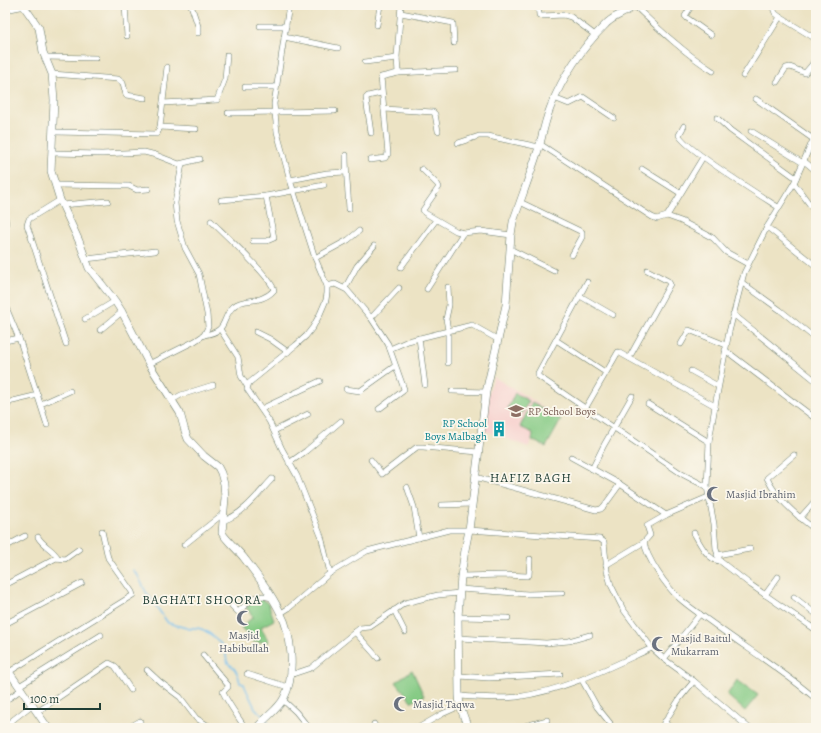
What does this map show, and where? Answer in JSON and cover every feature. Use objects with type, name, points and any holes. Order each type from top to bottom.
[{"type":"street","points":[[5,10],[23,5],[39,28],[45,57],[52,74],[54,132],[51,171],[61,202],[80,241],[89,268],[115,300],[122,312],[150,364],[180,413],[188,439],[204,456],[218,467],[224,484],[224,517],[222,529],[224,536],[243,557],[281,613],[290,644],[290,675],[288,686],[283,700],[257,728]]},
{"type":"street","points":[[125,5],[127,36]]},
{"type":"street","points":[[191,5],[198,26],[198,33]]},
{"type":"street","points":[[247,386],[306,336],[313,326],[326,300],[327,286],[315,258],[290,180],[277,132],[274,112],[276,87],[289,5]]},
{"type":"street","points":[[377,25],[380,5]]},
{"type":"street","points":[[398,73],[397,58],[401,5]]},
{"type":"street","points":[[538,5],[539,14],[541,16],[564,15],[571,17],[595,35]]},
{"type":"street","points":[[468,728],[460,706],[459,696],[458,617],[464,550],[469,530],[486,392],[506,305],[510,235],[554,98],[573,64],[595,35],[615,16],[629,10],[635,5],[682,50],[696,61],[713,71]]},
{"type":"street","points":[[692,5],[686,14],[686,18],[711,35]]},
{"type":"street","points":[[772,5],[775,13],[780,17],[816,39]]},
{"type":"street","points":[[401,13],[453,22],[454,43]]},
{"type":"street","points":[[744,76],[780,17]]},
{"type":"street","points":[[260,26],[286,26]]},
{"type":"street","points":[[284,37],[338,48]]},
{"type":"street","points":[[162,103],[217,100],[225,79],[227,55]]},
{"type":"street","points":[[45,57],[96,58]]},
{"type":"street","points":[[365,62],[397,58]]},
{"type":"street","points":[[777,82],[786,68],[788,67],[805,73],[816,58]]},
{"type":"street","points":[[54,132],[155,134],[158,132],[160,127],[167,67]]},
{"type":"street","points":[[370,160],[385,158],[388,154],[381,77],[398,73],[456,70]]},
{"type":"street","points":[[52,74],[118,79],[123,83],[126,95],[145,98]]},
{"type":"street","points":[[245,87],[276,87]]},
{"type":"street","points":[[371,133],[366,98],[368,96],[382,93]]},
{"type":"street","points":[[554,98],[569,104],[583,97],[614,118]]},
{"type":"street","points":[[756,100],[814,139]]},
{"type":"street","points":[[384,109],[433,112],[435,114],[438,131]]},
{"type":"street","points":[[228,114],[335,111]]},
{"type":"street","points":[[717,118],[795,181],[816,213]]},
{"type":"street","points":[[684,126],[679,135],[680,138],[703,157],[778,207]]},
{"type":"street","points":[[160,127],[196,129]]},
{"type":"street","points":[[751,131],[804,162],[816,171]]},
{"type":"street","points":[[816,133],[795,181],[767,227],[748,264],[741,282],[725,347],[718,386],[709,442],[707,487],[714,524],[717,555],[720,561],[725,567],[816,630]]},
{"type":"street","points":[[458,143],[479,136],[488,136],[539,145],[652,217],[657,219],[667,216],[681,221],[713,238],[726,252],[748,264]]},
{"type":"street","points":[[52,153],[102,154],[144,152],[182,164],[200,159]]},
{"type":"street","points":[[346,155],[349,209]]},
{"type":"street","points":[[667,216],[703,157]]},
{"type":"street","points":[[182,164],[175,203],[177,221],[185,248],[199,274],[207,314],[208,327],[204,335]]},
{"type":"street","points":[[422,169],[439,186],[423,210],[425,213],[463,233],[481,231],[510,235]]},
{"type":"street","points":[[642,169],[680,193]]},
{"type":"street","points":[[290,180],[327,173],[346,172]]},
{"type":"street","points":[[55,185],[129,186],[137,190],[148,189]]},
{"type":"street","points":[[221,200],[294,192],[324,185]]},
{"type":"street","points":[[253,241],[267,241],[274,238],[266,196]]},
{"type":"street","points":[[66,344],[27,225],[29,219],[61,202],[108,201]]},
{"type":"street","points":[[520,202],[582,232],[582,236],[572,254]]},
{"type":"street","points":[[5,217],[5,227]]},
{"type":"street","points":[[816,217],[816,223]]},
{"type":"street","points":[[401,267],[436,220]]},
{"type":"street","points":[[150,364],[204,335],[216,332],[220,329],[234,306],[239,303],[258,300],[271,294],[274,290],[272,284],[253,263],[211,221]]},
{"type":"street","points":[[767,227],[816,266]]},
{"type":"street","points":[[315,258],[348,240],[359,231]]},
{"type":"street","points":[[427,289],[463,233]]},
{"type":"street","points":[[345,288],[357,266],[374,246]]},
{"type":"street","points":[[510,248],[554,271]]},
{"type":"street","points":[[86,259],[155,251]]},
{"type":"street","points":[[629,358],[670,284],[668,281],[647,270]]},
{"type":"street","points":[[587,282],[538,373],[538,376],[584,409],[682,474],[707,487]]},
{"type":"street","points":[[741,282],[780,310],[816,339]]},
{"type":"street","points":[[327,286],[336,284],[345,288],[371,318],[390,350],[404,389],[379,409]]},
{"type":"street","points":[[448,287],[449,305],[446,319],[448,330],[448,363]]},
{"type":"street","points":[[371,318],[399,288]]},
{"type":"street","points":[[580,296],[613,315]]},
{"type":"street","points":[[85,319],[115,300]]},
{"type":"street","points":[[5,305],[19,338],[47,425]]},
{"type":"street","points":[[100,330],[122,312]]},
{"type":"street","points":[[733,314],[816,380]]},
{"type":"street","points":[[390,350],[408,341],[472,325],[497,339]]},
{"type":"street","points":[[220,329],[238,357],[241,376],[274,431],[289,463],[297,476],[318,530],[330,574]]},
{"type":"street","points":[[681,344],[689,330],[725,347],[816,419]]},
{"type":"street","points":[[256,332],[288,352]]},
{"type":"street","points":[[5,341],[19,338]]},
{"type":"street","points":[[419,338],[425,385]]},
{"type":"street","points":[[556,340],[605,372]]},
{"type":"street","points":[[584,409],[616,354],[620,353],[715,406]]},
{"type":"street","points":[[346,390],[360,391],[395,366]]},
{"type":"street","points":[[691,371],[718,386]]},
{"type":"street","points":[[261,409],[320,380]]},
{"type":"street","points":[[172,400],[181,395],[213,385]]},
{"type":"street","points":[[41,404],[70,391]]},
{"type":"street","points":[[452,391],[486,392]]},
{"type":"street","points":[[5,409],[10,402],[38,395]]},
{"type":"street","points":[[592,469],[632,396]]},
{"type":"street","points":[[648,404],[709,442]]},
{"type":"street","points":[[274,431],[308,414]]},
{"type":"street","points":[[289,463],[341,421]]},
{"type":"street","points":[[371,460],[382,474],[418,448],[423,447],[478,452]]},
{"type":"street","points":[[794,455],[767,478],[775,491],[800,518],[816,530]]},
{"type":"street","points":[[571,457],[620,484],[666,515]]},
{"type":"street","points":[[475,477],[596,510],[601,509],[604,506],[620,484]]},
{"type":"street","points":[[184,545],[224,517],[235,516],[248,505],[272,479]]},
{"type":"street","points":[[407,487],[414,507],[420,538]]},
{"type":"street","points":[[606,565],[644,542],[650,535],[647,526],[666,515],[708,497]]},
{"type":"street","points":[[800,518],[816,500]]},
{"type":"street","points":[[441,505],[472,504]]},
{"type":"street","points":[[281,613],[330,574],[367,552],[449,530],[600,539],[604,542],[606,565],[611,585],[618,600],[652,648],[664,659],[694,681],[749,728]]},
{"type":"street","points":[[48,728],[7,669],[133,595],[108,558],[102,531]]},
{"type":"street","points":[[694,533],[707,553],[714,560],[720,561]]},
{"type":"street","points":[[5,547],[25,536]]},
{"type":"street","points":[[38,537],[41,542],[54,552],[58,558]]},
{"type":"street","points":[[644,542],[648,554],[664,581],[679,598],[786,674],[816,699]]},
{"type":"street","points":[[5,586],[58,558],[66,559],[79,549]]},
{"type":"street","points":[[717,555],[750,549]]},
{"type":"street","points":[[461,576],[527,576],[529,575],[530,559]]},
{"type":"street","points":[[765,595],[778,577]]},
{"type":"street","points":[[5,624],[82,583]]},
{"type":"street","points":[[290,675],[311,668],[362,627],[370,627],[405,603],[460,591],[528,594],[562,593]]},
{"type":"street","points":[[232,606],[238,612],[253,598],[263,596],[272,598]]},
{"type":"street","points":[[794,597],[816,614]]},
{"type":"street","points":[[394,610],[405,632]]},
{"type":"street","points":[[664,659],[700,614]]},
{"type":"street","points":[[458,617],[508,618]]},
{"type":"street","points":[[355,632],[378,658]]},
{"type":"street","points":[[5,701],[20,688],[101,635]]},
{"type":"street","points":[[459,638],[551,642],[569,641],[590,635]]},
{"type":"street","points":[[459,696],[516,697],[549,690],[582,680],[652,648]]},
{"type":"street","points":[[203,655],[228,685],[223,692],[224,695],[245,728]]},
{"type":"street","points":[[5,726],[109,663],[115,666],[131,690]]},
{"type":"street","points":[[147,670],[180,697],[196,718],[212,728]]},
{"type":"street","points":[[247,674],[288,686]]},
{"type":"street","points":[[459,676],[489,678],[560,674]]},
{"type":"street","points":[[582,680],[597,707],[610,723]]},
{"type":"street","points":[[661,728],[680,698],[694,681]]},
{"type":"street","points":[[283,700],[296,712],[309,728]]},
{"type":"street","points":[[418,728],[442,714],[460,706]]},
{"type":"street","points":[[518,728],[547,720]]},
{"type":"street","points":[[128,728],[140,721]]},
{"type":"street","points":[[664,722],[671,728]]},
{"type":"shaded area","name":"RP School Boys","points":[[494,377],[534,401],[561,420],[546,447],[532,440],[528,447],[483,430],[486,400]]},
{"type":"green space","points":[[515,393],[529,401],[521,414],[508,408]]},
{"type":"green space","points":[[532,402],[561,420],[546,447],[532,440],[533,433],[520,427]]},
{"type":"green space","points":[[263,599],[269,605],[274,620],[261,627],[269,642],[253,642],[241,627],[253,617],[246,607],[255,601]]},
{"type":"green space","points":[[412,670],[424,696],[412,702],[396,682]]},
{"type":"green space","points":[[737,680],[758,695],[745,711],[727,695]]},
{"type":"waterway","points":[[133,570],[138,576],[146,592],[168,623],[190,629],[200,628],[219,642],[225,651],[227,662],[234,668],[240,683],[244,684],[255,708],[264,717]]},
{"type":"waterway","points":[[266,720],[273,728]]},
{"type":"place","name":"RP School Boys","points":[[516,411]]},
{"type":"place","name":"RP School Boys Malbagh","points":[[499,429]]},
{"type":"place","name":"Masjid Ibrahim","points":[[714,494]]},
{"type":"place","name":"Masjid Habibullah","points":[[244,618]]},
{"type":"place","name":"Masjid Baitul Mukarram","points":[[659,644]]},
{"type":"place","name":"Masjid Taqwa","points":[[401,704]]},
{"type":"district","name":"HAFIZ BAGH","points":[[531,477]]},
{"type":"district","name":"BAGHATI SHOORA","points":[[202,599]]}]
